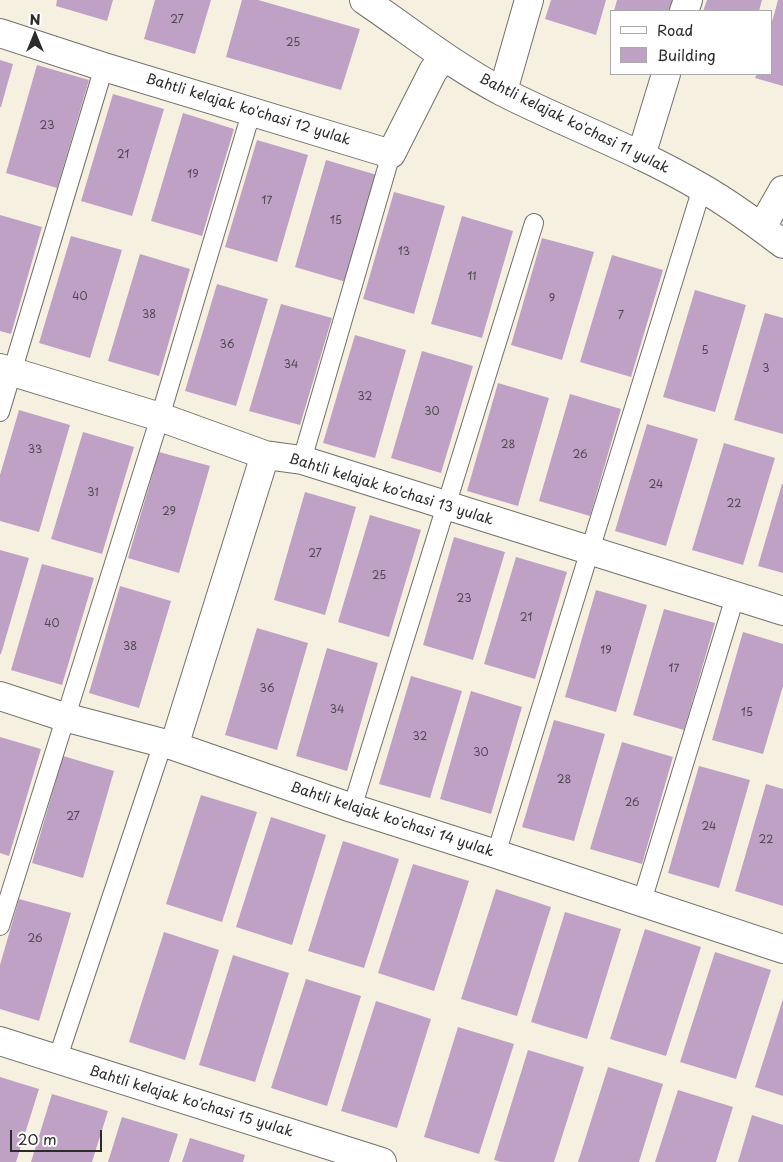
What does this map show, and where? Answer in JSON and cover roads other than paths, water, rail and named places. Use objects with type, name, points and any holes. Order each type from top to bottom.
[{"type":"street","points":[[503,91],[529,0]]},
{"type":"street","name":"Bahtli kelajak ko'chasi 11 yulak","points":[[367,1],[444,57],[503,91],[641,156],[702,188],[762,227],[783,244]]},
{"type":"street","name":"Bahtli kelajak ko'chasi 12 yulak","points":[[0,33],[104,67],[252,110],[391,154]]},
{"type":"street","points":[[391,154],[433,71],[444,57]]},
{"type":"street","points":[[641,156],[666,75]]},
{"type":"street","points":[[762,227],[783,190]]},
{"type":"street","name":"Bahtli kelajak ko'chasi 13 yulak","points":[[6,370],[160,417],[265,455],[302,460],[783,611]]},
{"type":"street","points":[[168,744],[265,455]]},
{"type":"street","name":"Bahtli kelajak ko'chasi 14 yulak","points":[[0,696],[64,716],[168,744],[352,808],[642,901],[783,949]]},
{"type":"street","name":"Bahtli kelajak ko'chasi 15 yulak","points":[[0,1041],[382,1162]]},
{"type":"lane","points":[[0,412],[6,370],[104,67]]},
{"type":"lane","points":[[0,926],[64,716],[160,417],[252,110]]},
{"type":"lane","points":[[302,460],[391,154]]},
{"type":"lane","points":[[496,854],[702,188]]},
{"type":"lane","points":[[352,808],[534,223]]},
{"type":"lane","points":[[642,901],[735,597]]},
{"type":"lane","points":[[57,1060],[168,744]]}]
